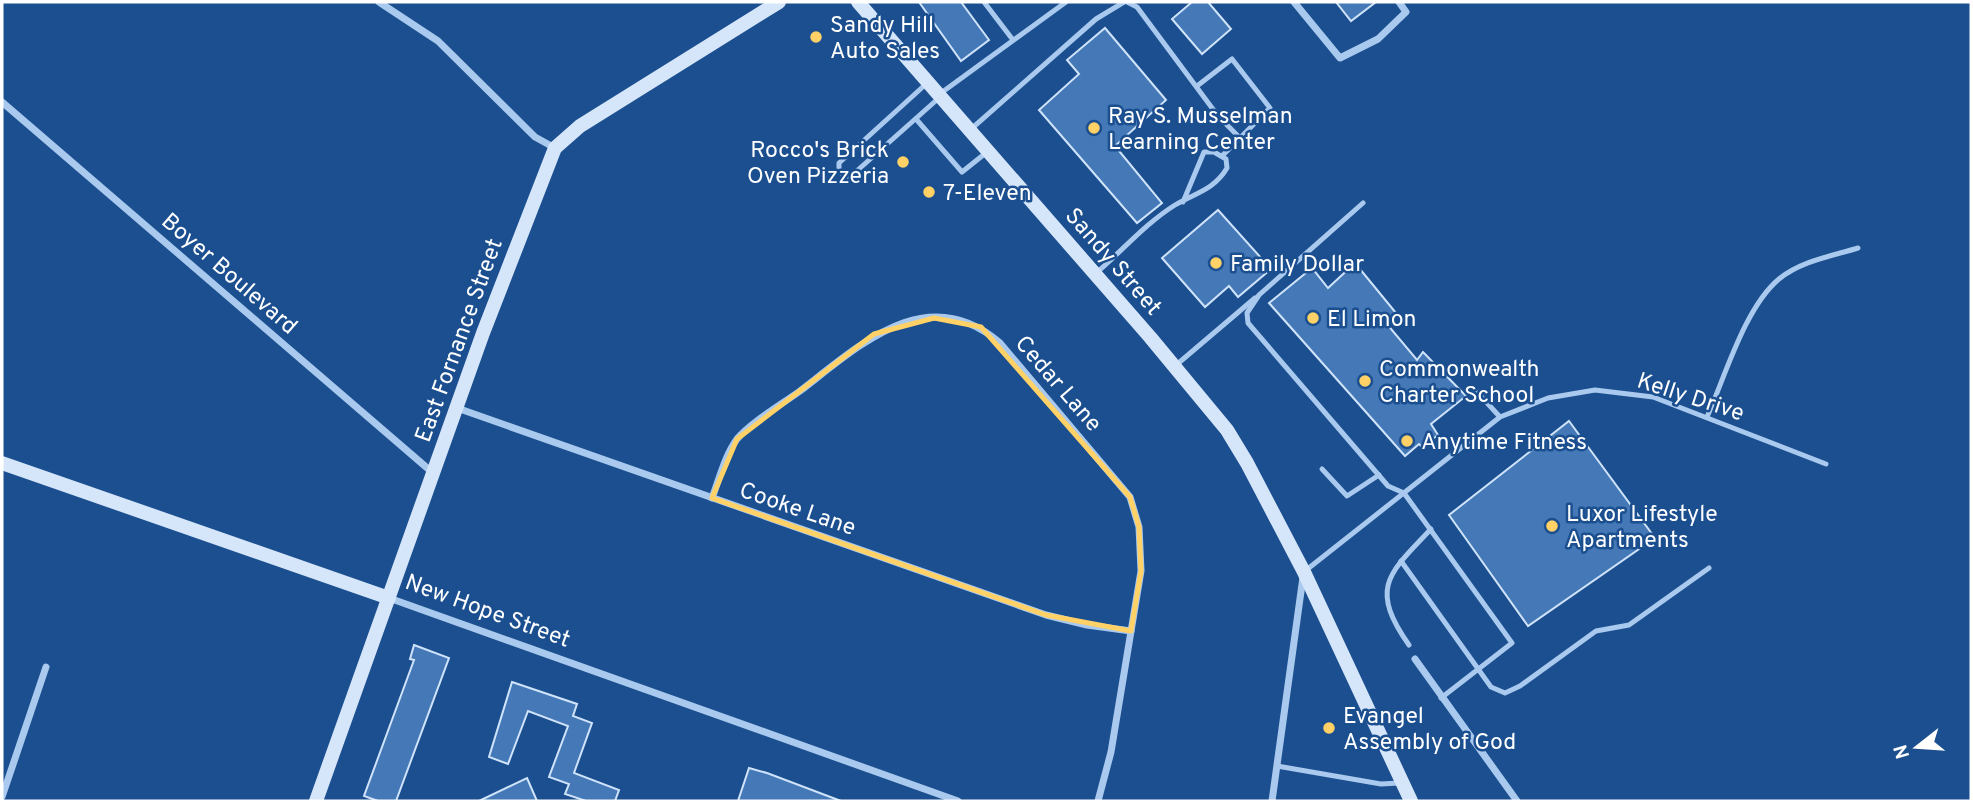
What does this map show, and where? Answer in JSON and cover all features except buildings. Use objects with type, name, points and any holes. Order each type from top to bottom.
[{"type":"street","points":[[379,2],[438,41],[536,137],[555,148]]},
{"type":"street","name":"East Fornance Street","points":[[316,801],[457,408],[555,148],[580,126],[779,2]]},
{"type":"street","name":"Sandy Street","points":[[858,2],[1175,366],[1227,430],[1304,572],[1411,801]]},
{"type":"street","points":[[1294,2],[1340,58],[1378,38],[1406,12],[1399,2]]},
{"type":"street","name":"Boyer Boulevard","points":[[2,102],[433,474]]},
{"type":"street","name":"Cedar Lane","points":[[712,498],[737,439],[874,334],[905,322],[934,318],[961,319],[981,327],[1000,343],[1130,497],[1139,527],[1141,570],[1111,752],[1098,801]]},
{"type":"street","name":"Cooke Lane","points":[[457,408],[1046,615],[1087,625],[1131,631]]},
{"type":"street","name":"New Hope Street","points":[[2,463],[958,801]]},
{"type":"street","points":[[1272,801],[1304,572]]},
{"type":"street","points":[[1415,659],[1517,801]]},
{"type":"street","points":[[2,797],[46,667]]},
{"type":"lane","points":[[984,2],[1013,40]]},
{"type":"lane","points":[[928,81],[839,163],[839,170],[845,177],[850,177],[940,95],[1066,2]]},
{"type":"lane","points":[[970,130],[1096,19],[1125,2],[1137,7],[1218,116],[1240,138]]},
{"type":"lane","points":[[1198,86],[1232,59],[1269,108],[1222,156]]},
{"type":"lane","points":[[916,119],[962,172],[988,150]]},
{"type":"lane","points":[[1095,274],[1175,205],[1183,202],[1209,189],[1227,168],[1222,156],[1209,150],[1204,152],[1183,202]]},
{"type":"lane","points":[[1175,366],[1363,203]]},
{"type":"lane","points":[[1707,417],[1748,324],[1768,290],[1779,279],[1805,264],[1858,248]]},
{"type":"lane","points":[[1259,295],[1247,313],[1248,323],[1388,486],[1404,493],[1512,643],[1441,698]]},
{"type":"lane","name":"Kelly Drive","points":[[1304,572],[1500,417],[1548,398],[1595,390],[1653,397],[1826,464]]},
{"type":"lane","points":[[1477,392],[1500,417]]},
{"type":"lane","points":[[1322,469],[1347,496],[1379,475]]},
{"type":"lane","points":[[1409,645],[1392,620],[1385,601],[1392,572],[1432,529]]},
{"type":"lane","points":[[1401,561],[1478,669],[1497,690],[1505,693],[1514,690],[1586,637],[1604,628],[1617,629],[1629,625],[1709,568]]},
{"type":"lane","points":[[1277,766],[1381,784],[1403,783]]},
{"type":"highlighted area","points":[[934,318],[981,327],[1130,497],[1139,527],[1141,571],[1131,631],[1046,615],[712,498],[737,439],[874,334]]},
{"type":"place","name":"Sandy Hill Auto Sales","points":[[816,37]]},
{"type":"place","name":"Ray S. Musselman Learning Center","points":[[1094,128]]},
{"type":"place","name":"Rocco's Brick Oven Pizzeria","points":[[903,162]]},
{"type":"place","name":"7-Eleven","points":[[929,192]]},
{"type":"place","name":"Family Dollar","points":[[1216,263]]},
{"type":"place","name":"El Limon","points":[[1313,318]]},
{"type":"place","name":"Commonwealth Charter School","points":[[1365,381]]},
{"type":"place","name":"Anytime Fitness","points":[[1407,441]]},
{"type":"place","name":"Luxor Lifestyle Apartments","points":[[1552,526]]},
{"type":"place","name":"Evangel Assembly of God","points":[[1329,728]]}]
